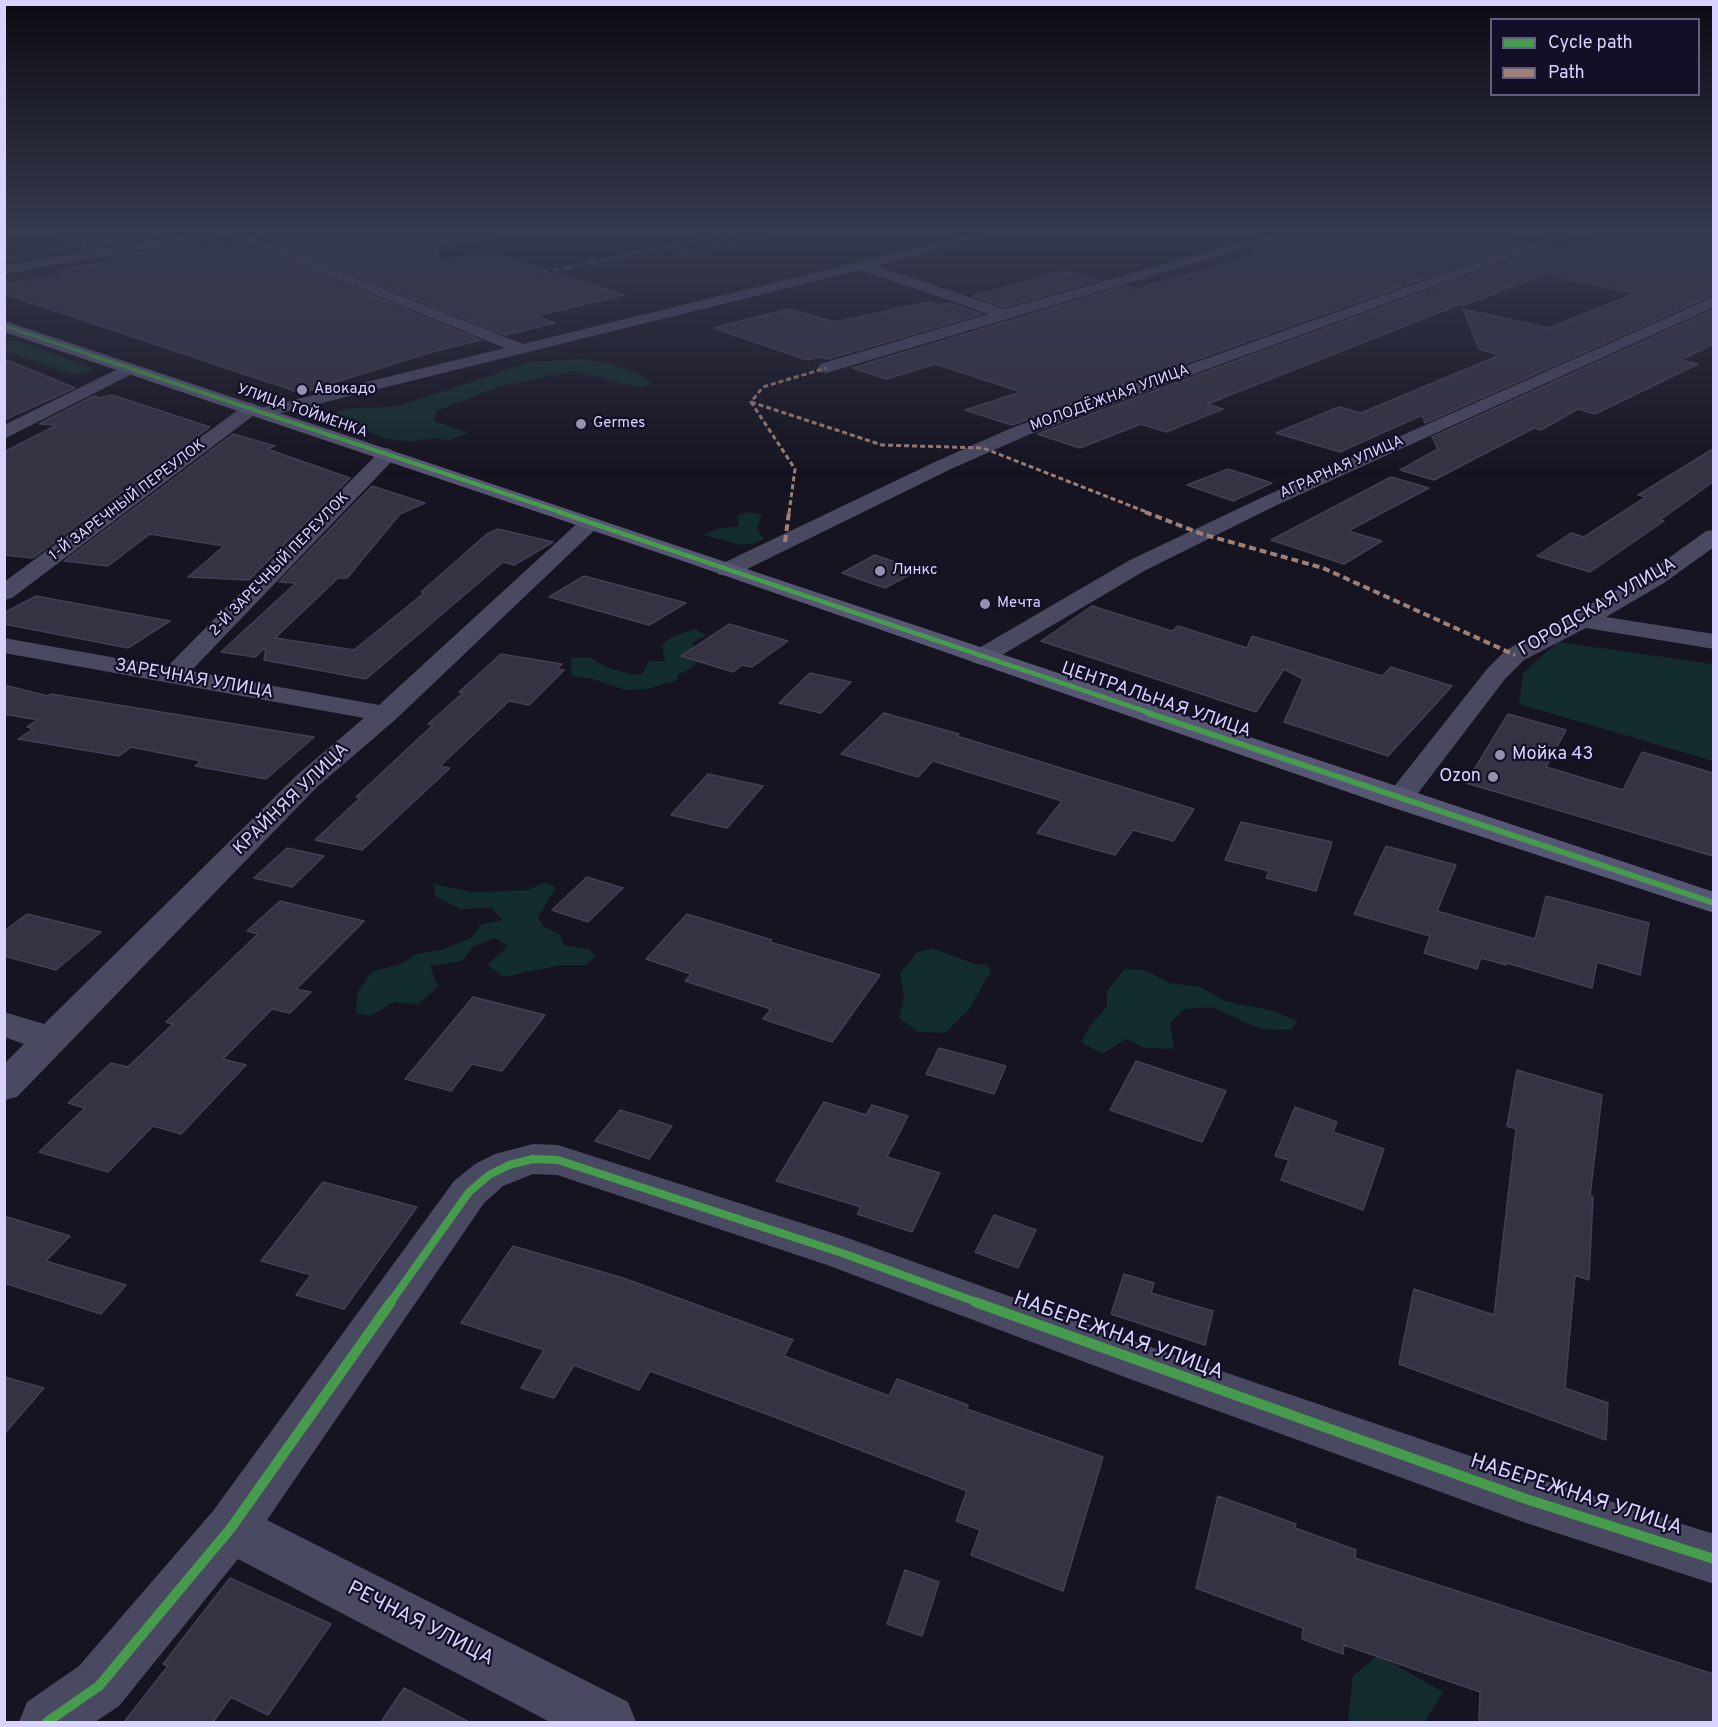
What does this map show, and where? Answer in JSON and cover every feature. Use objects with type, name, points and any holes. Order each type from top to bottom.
[{"type":"street","points":[[433,314],[522,349]]},
{"type":"street","points":[[259,410],[667,314]]},
{"type":"street","points":[[826,368],[1005,314]]},
{"type":"street","name":"МОЛОДЁЖНАЯ УЛИЦА","points":[[727,570],[944,465],[1021,431],[1348,314]]},
{"type":"street","name":"АГРАРНАЯ УЛИЦА","points":[[981,657],[1138,565],[1231,520],[1685,314]]},
{"type":"street","name":"УЛИЦА ТОЙМЕНКА","points":[[4,326],[259,410],[590,524]]},
{"type":"street","points":[[4,433],[130,368]]},
{"type":"street","name":"1-Й ЗАРЕЧНЫЙ ПЕРЕУЛОК","points":[[4,593],[259,410]]},
{"type":"street","name":"2-Й ЗАРЕЧНЫЙ ПЕРЕУЛОК","points":[[172,676],[387,454]]},
{"type":"street","name":"ЦЕНТРАЛЬНАЯ УЛИЦА","points":[[590,524],[1399,799],[1713,903]]},
{"type":"street","name":"КРАЙНЯЯ УЛИЦА","points":[[4,1087],[307,781],[385,714],[590,524]]},
{"type":"street","name":"ГОРОДСКАЯ УЛИЦА","points":[[1399,799],[1496,674],[1515,655],[1583,620],[1656,578],[1713,536]]},
{"type":"street","points":[[1583,620],[1713,642]]},
{"type":"street","name":"ЗАРЕЧНАЯ УЛИЦА","points":[[4,645],[385,714]]},
{"type":"street","points":[[4,1024],[52,1040]]},
{"type":"street","name":"НАБЕРЕЖНАЯ УЛИЦА","points":[[46,1722],[99,1686],[231,1528],[469,1192],[489,1175],[509,1165],[533,1159],[570,1163],[842,1253],[1157,1369],[1526,1499],[1713,1559]]},
{"type":"street","name":"РЕЧНАЯ УЛИЦА","points":[[231,1528],[608,1722]]},
{"type":"green space","points":[[17,340],[94,369],[84,374],[71,374],[5,351],[5,341]]},
{"type":"green space","points":[[583,359],[607,363],[639,374],[652,383],[640,388],[573,371],[498,387],[436,411],[434,421],[468,433],[450,440],[433,438],[411,442],[384,438],[338,420],[332,414],[345,409],[398,406],[531,362]]},
{"type":"green space","points":[[750,512],[762,515],[757,529],[764,539],[756,543],[741,545],[703,535],[717,529],[739,526],[737,515]]},
{"type":"green space","points":[[695,629],[706,635],[693,642],[693,651],[700,659],[693,667],[677,675],[678,680],[647,689],[625,690],[593,679],[572,676],[571,658],[589,657],[606,667],[634,675],[643,673],[649,661],[665,661],[662,645],[671,637]]},
{"type":"green space","points":[[1558,642],[1713,664],[1713,761],[1519,704],[1523,673]]},
{"type":"green space","points":[[545,882],[556,888],[538,917],[543,926],[560,935],[563,945],[589,949],[596,957],[586,965],[561,965],[503,977],[487,965],[508,946],[494,938],[473,947],[462,961],[430,966],[438,987],[418,1004],[394,1002],[370,1016],[356,1013],[357,993],[373,971],[401,964],[417,954],[441,950],[471,938],[480,925],[503,920],[491,908],[460,909],[436,897],[433,884],[472,892],[529,890]]},
{"type":"green space","points":[[932,948],[975,964],[988,965],[991,971],[969,1009],[945,1033],[918,1032],[899,1018],[904,997],[900,973],[916,953]]},
{"type":"green space","points":[[1124,969],[1145,970],[1169,983],[1200,987],[1225,1001],[1274,1011],[1297,1021],[1292,1030],[1260,1029],[1212,1007],[1185,1009],[1170,1023],[1174,1049],[1144,1048],[1127,1039],[1102,1054],[1081,1042],[1090,1026],[1107,1007],[1107,991]]},
{"type":"green space","points":[[1378,1655],[1443,1692],[1425,1722],[1348,1722],[1353,1676]]},
{"type":"building","points":[[63,314],[417,314],[481,340],[432,352],[301,393]]},
{"type":"building","points":[[451,314],[546,314],[536,316],[555,323],[505,335]]},
{"type":"building","points":[[771,314],[805,314],[834,322],[874,314],[982,314],[828,359],[820,357],[807,360],[714,328]]},
{"type":"building","points":[[1033,314],[1326,314],[1012,425],[965,410],[1021,392],[936,364],[886,379],[852,368]]},
{"type":"building","points":[[1365,314],[1437,314],[1207,404],[1223,409],[1166,432],[1141,424],[1080,448],[1037,434]]},
{"type":"building","points":[[1465,314],[1484,314],[1549,328],[1585,314],[1671,314],[1425,423],[1422,415],[1340,452],[1276,433],[1339,407],[1361,413],[1500,355],[1479,349]]},
{"type":"building","points":[[1705,314],[1713,314],[1713,344],[1681,360],[1698,364],[1595,414],[1578,409],[1541,430],[1534,428],[1434,480],[1400,470],[1438,449],[1432,437]]},
{"type":"building","points":[[4,359],[75,388],[4,420]]},
{"type":"building","points":[[112,395],[210,427],[33,558],[4,555],[4,452],[57,425],[39,424],[94,396],[100,398]]},
{"type":"building","points":[[233,434],[275,446],[267,449],[350,478],[249,580],[188,577],[224,546],[150,534],[108,566],[64,561]]},
{"type":"building","points":[[1713,449],[1713,482],[1660,520],[1664,521],[1590,572],[1537,556],[1571,533],[1584,537],[1646,497],[1638,495]]},
{"type":"building","points":[[1228,469],[1272,483],[1233,501],[1187,485]]},
{"type":"building","points":[[1391,477],[1429,488],[1348,531],[1382,541],[1344,564],[1271,540]]},
{"type":"building","points":[[372,486],[425,503],[400,514],[347,578],[338,578],[275,638],[354,650],[424,593],[421,592],[487,534],[498,529],[553,542],[514,565],[503,562],[366,679],[264,660],[266,647],[255,657],[221,652],[296,583],[279,582]]},
{"type":"building","name":"Линкс","points":[[875,555],[918,570],[885,588],[842,573]]},
{"type":"building","points":[[584,576],[686,603],[649,625],[549,597]]},
{"type":"building","points":[[36,596],[170,621],[128,648],[4,624],[4,613]]},
{"type":"building","points":[[1092,606],[1172,631],[1178,626],[1247,648],[1252,636],[1382,676],[1391,667],[1452,686],[1388,756],[1284,722],[1303,679],[1284,669],[1256,712],[1041,641]]},
{"type":"building","points":[[729,624],[788,641],[752,667],[742,665],[733,672],[681,656]]},
{"type":"building","points":[[501,654],[562,664],[557,669],[564,670],[529,705],[509,701],[440,766],[450,768],[362,850],[315,840],[360,798],[356,797],[433,725],[428,724],[463,693],[459,692]]},
{"type":"building","points":[[810,673],[851,682],[821,713],[779,703]]},
{"type":"building","points":[[4,685],[48,696],[51,694],[314,737],[266,779],[195,766],[201,761],[131,747],[119,756],[18,739],[33,729],[27,727],[38,720],[4,714]]},
{"type":"building","points":[[884,713],[959,734],[957,736],[1194,809],[1173,841],[1133,830],[1115,855],[1037,833],[1062,801],[933,761],[918,777],[841,754]]},
{"type":"building","points":[[1508,714],[1566,730],[1546,767],[1623,790],[1642,752],[1713,773],[1713,856],[1466,783]]},
{"type":"building","points":[[708,774],[763,786],[727,828],[671,815]]},
{"type":"building","points":[[1241,822],[1332,842],[1316,891],[1266,878],[1269,871],[1225,860]]},
{"type":"building","points":[[1386,846],[1456,865],[1437,911],[1535,939],[1546,896],[1649,923],[1640,975],[1597,962],[1592,988],[1507,963],[1506,965],[1481,958],[1477,969],[1424,953],[1430,936],[1354,914]]},
{"type":"building","points":[[287,848],[324,856],[292,887],[254,878]]},
{"type":"building","points":[[587,877],[623,888],[588,922],[552,910]]},
{"type":"building","points":[[280,901],[364,921],[296,989],[311,992],[290,1013],[272,1009],[223,1059],[246,1065],[181,1134],[153,1126],[108,1172],[39,1152],[85,1108],[68,1103],[111,1063],[128,1067],[173,1024],[166,1022],[258,934],[247,931]]},
{"type":"building","points":[[27,914],[101,932],[56,970],[4,956],[4,931]]},
{"type":"building","points":[[687,914],[880,975],[832,1042],[763,1019],[771,1009],[685,981],[691,974],[646,959]]},
{"type":"building","points":[[473,997],[545,1015],[502,1071],[472,1064],[451,1091],[405,1079]]},
{"type":"building","points":[[939,1048],[1006,1066],[994,1094],[926,1074]]},
{"type":"building","points":[[1136,1061],[1226,1091],[1202,1142],[1110,1110]]},
{"type":"building","points":[[1517,1070],[1602,1095],[1590,1196],[1593,1197],[1589,1280],[1575,1275],[1565,1388],[1608,1403],[1606,1440],[1399,1364],[1414,1289],[1494,1315],[1516,1129],[1507,1126]]},
{"type":"building","points":[[824,1102],[866,1115],[872,1105],[908,1116],[887,1157],[940,1173],[912,1232],[857,1214],[861,1207],[776,1181]]},
{"type":"building","points":[[1295,1107],[1337,1122],[1333,1132],[1384,1149],[1363,1210],[1281,1180],[1289,1160],[1275,1156]]},
{"type":"building","points":[[620,1110],[672,1126],[649,1159],[595,1141]]},
{"type":"building","points":[[323,1182],[417,1207],[344,1309],[296,1295],[311,1275],[261,1261]]},
{"type":"building","points":[[994,1215],[1036,1230],[1018,1268],[975,1252]]},
{"type":"building","points":[[4,1216],[70,1236],[46,1261],[126,1285],[101,1314],[4,1283]]},
{"type":"building","points":[[513,1246],[623,1278],[793,1340],[784,1356],[889,1396],[897,1379],[968,1405],[967,1409],[1103,1457],[1063,1591],[971,1555],[980,1530],[956,1521],[967,1491],[756,1410],[650,1371],[639,1390],[574,1365],[554,1398],[521,1388],[544,1350],[461,1323]]},
{"type":"building","points":[[1124,1274],[1154,1283],[1151,1293],[1213,1311],[1205,1345],[1111,1314]]},
{"type":"building","points":[[4,1377],[44,1388],[4,1434]]},
{"type":"building","points":[[1218,1496],[1296,1524],[1295,1528],[1356,1550],[1355,1558],[1713,1674],[1713,1722],[1479,1722],[1480,1692],[1344,1645],[1343,1654],[1302,1639],[1303,1628],[1196,1588]]},
{"type":"building","points":[[905,1570],[939,1582],[922,1636],[887,1624]]},
{"type":"building","points":[[230,1578],[331,1624],[268,1715],[231,1697],[213,1722],[124,1722],[168,1666],[163,1664]]},
{"type":"building","points":[[404,1688],[469,1722],[381,1722]]},
{"type":"marked path","points":[[785,542],[795,469],[751,402],[763,387],[826,368]]},
{"type":"marked path","points":[[751,402],[882,445],[983,448],[1202,534],[1323,568],[1515,655]]},
{"type":"cycle path","points":[[4,326],[682,553],[1399,799],[1714,903]]},
{"type":"cycle path","points":[[47,1722],[99,1686],[231,1528],[469,1192],[489,1175],[509,1165],[533,1159],[558,1160],[842,1253],[1146,1365],[1526,1499],[1714,1559]]},
{"type":"place","name":"Авокадо","points":[[302,390]]},
{"type":"place","name":"Germes","points":[[581,424]]},
{"type":"place","name":"Линкс","points":[[880,571]]},
{"type":"place","name":"Мечта","points":[[985,604]]},
{"type":"place","name":"Мойка 43","points":[[1500,755]]},
{"type":"place","name":"Ozon","points":[[1493,777]]}]
